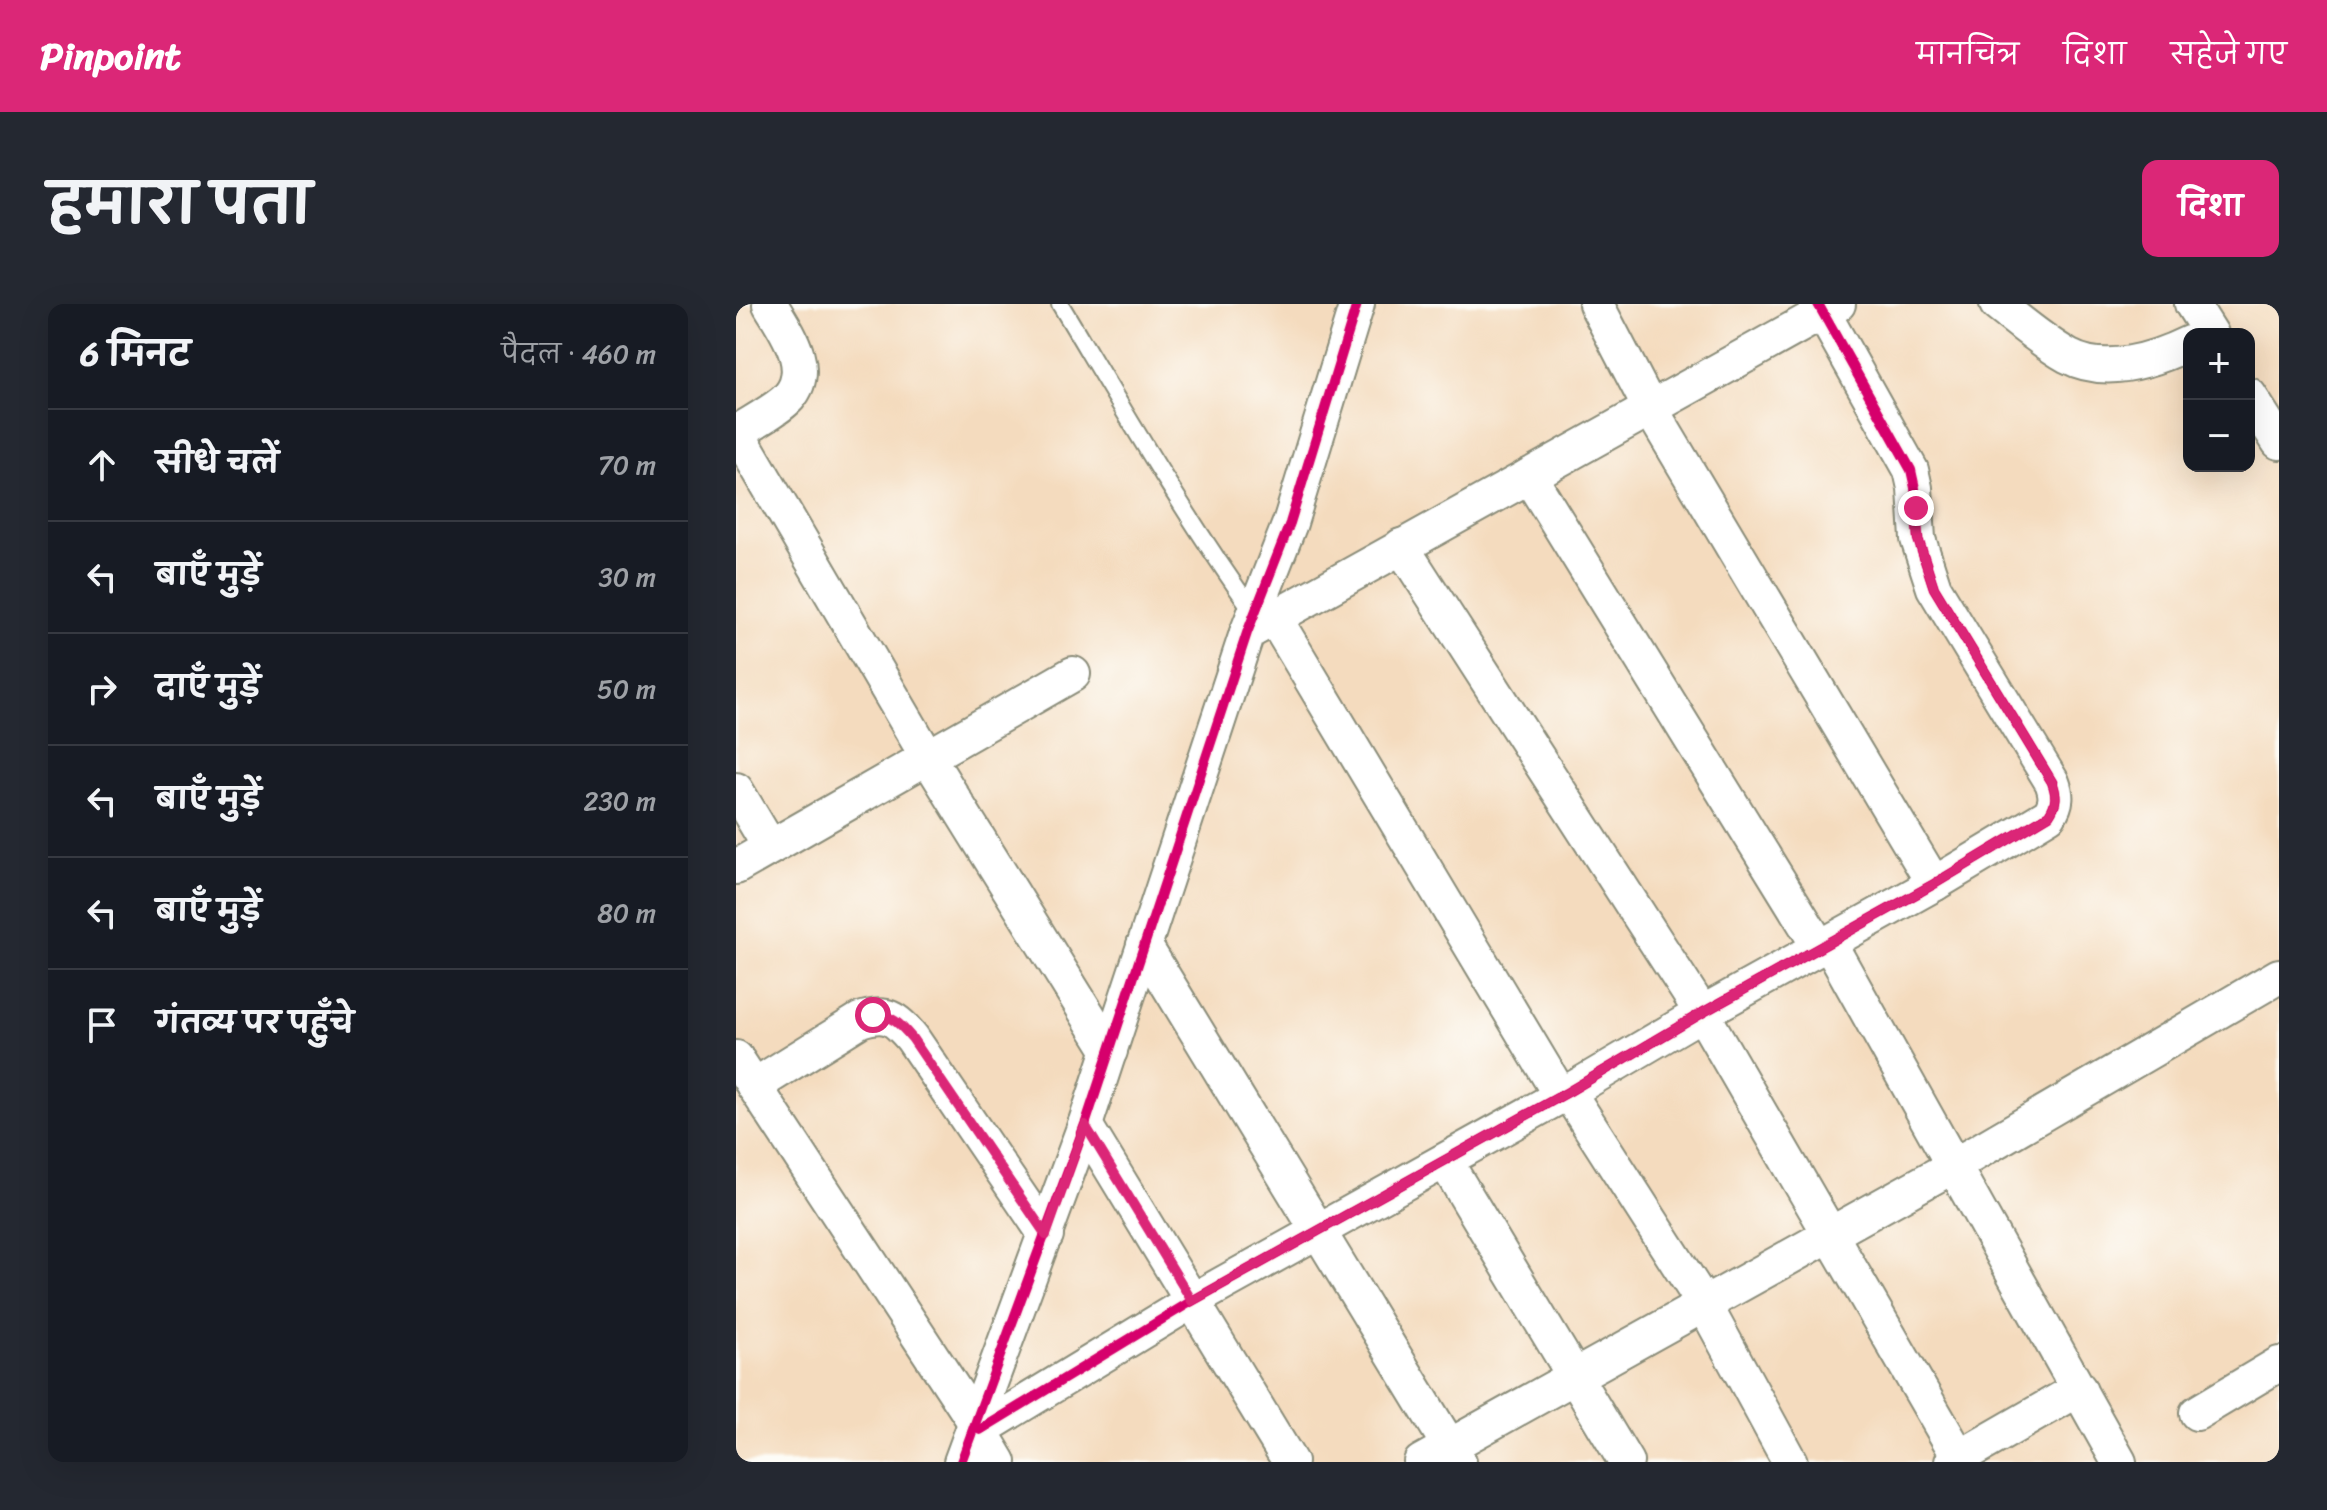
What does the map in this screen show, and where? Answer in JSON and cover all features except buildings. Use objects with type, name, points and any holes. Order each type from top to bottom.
[{"type":"street","points":[[770,304],[788,335],[800,373],[788,399],[737,433],[927,756],[1110,1051]]},
{"type":"street","points":[[961,1462],[978,1426],[1046,1235],[1199,785],[1259,622],[1357,304]]},
{"type":"street","points":[[1596,304],[1650,408],[1934,884]]},
{"type":"street","points":[[1997,304],[2071,358],[2096,364],[2117,365],[2144,360],[2183,345]]},
{"type":"street","points":[[2192,304],[2206,328]]},
{"type":"street","points":[[978,1426],[1192,1301],[1934,884],[2042,821],[2053,809],[2056,794],[2042,764],[1934,588],[1918,539],[1911,470],[1826,307],[1529,476],[1259,622]]},
{"type":"street","points":[[2252,400],[2279,442]]},
{"type":"street","points":[[1529,476],[1824,946],[1955,1165],[2119,1462]]},
{"type":"street","points":[[1401,546],[1702,1013],[1831,1233],[1958,1460],[2079,1389]]},
{"type":"street","points":[[1259,622],[1704,1304],[1790,1462]]},
{"type":"street","points":[[736,867],[1073,674]]},
{"type":"street","points":[[736,790],[770,847]]},
{"type":"street","points":[[1144,945],[1318,1232],[1443,1456],[1574,1376],[1955,1165],[2279,976]]},
{"type":"street","points":[[999,1462],[745,1072],[873,1015],[892,1018],[912,1038],[1046,1235]]},
{"type":"street","points":[[1085,1125],[1290,1462]]},
{"type":"street","points":[[1445,1161],[1626,1462]]},
{"type":"street","points":[[2197,1413],[2279,1364]]},
{"type":"lane","points":[[1060,304],[1172,489],[1259,622]]},
{"type":"cycle path","points":[[961,1462],[1085,1125],[1247,633],[1290,523],[1357,304]]},
{"type":"cycle path","points":[[980,1430],[1192,1301],[1568,1092],[1702,1013],[1934,884],[2049,815],[2055,799],[2052,782],[1934,588],[1918,539],[1911,470],[1818,304]]},
{"type":"route","points":[[873,1015],[892,1018],[912,1038],[1046,1235],[1085,1125],[1192,1301],[1568,1092],[1702,1013],[1934,884],[2049,815],[2056,802],[2052,782],[1934,588],[1918,539],[1916,508]]}]
